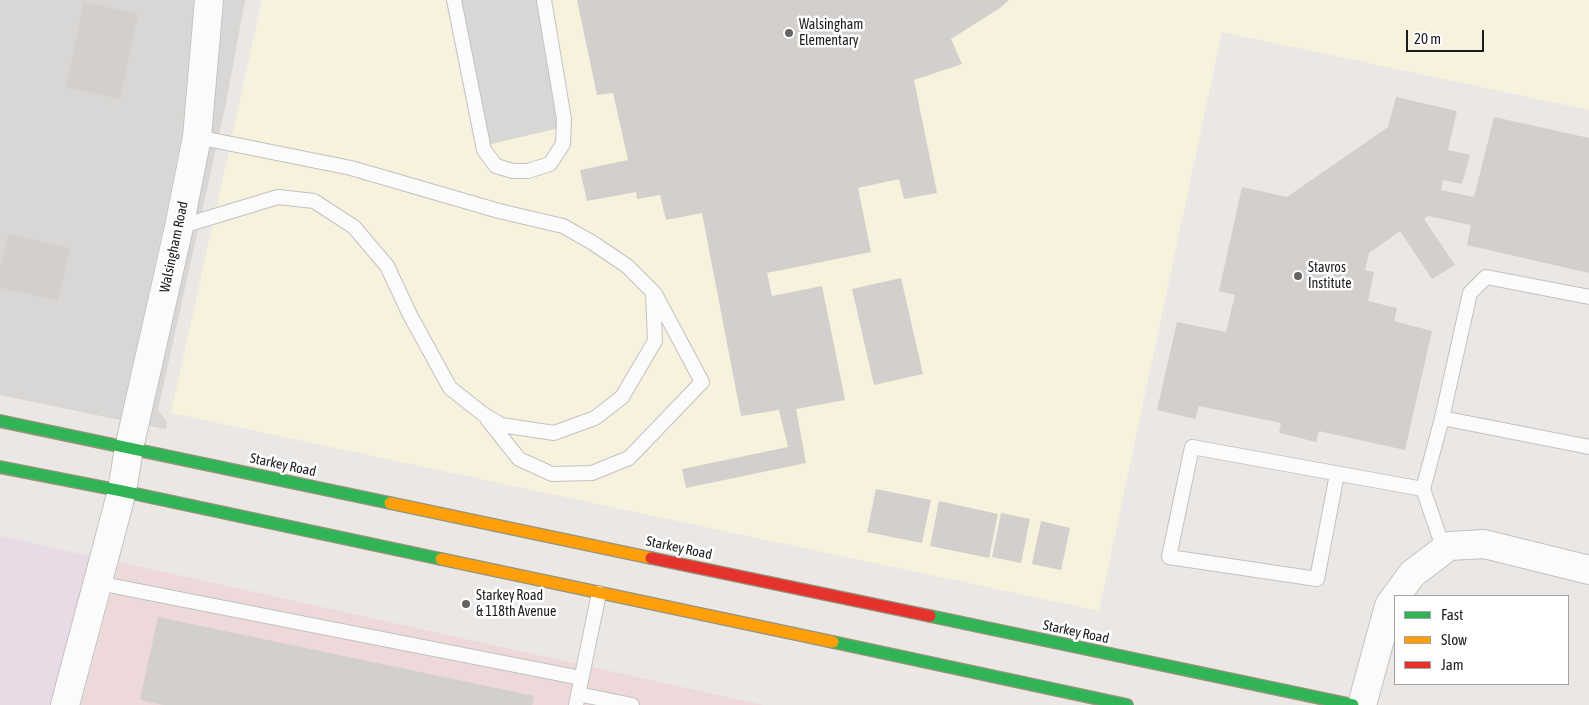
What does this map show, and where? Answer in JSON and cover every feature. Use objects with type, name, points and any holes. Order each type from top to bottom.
[{"type":"main road","name":"Starkey Road","points":[[0,421],[1353,705]]},
{"type":"main road","points":[[0,467],[122,491],[1127,705]]},
{"type":"street","name":"Walsingham Road","points":[[65,705],[122,491],[129,448],[179,228],[197,136],[209,0]]},
{"type":"street","points":[[1397,595],[1412,574],[1450,546],[1484,544],[1589,570]]},
{"type":"street","points":[[1362,705],[1389,606],[1394,600]]},
{"type":"lane","points":[[454,0],[484,150],[496,166],[514,171],[528,171],[550,164],[563,144],[564,118],[544,0]]},
{"type":"lane","points":[[197,136],[351,168],[499,211],[563,226],[627,266],[653,292],[702,382],[629,458],[592,473],[552,474],[519,459],[483,414]]},
{"type":"lane","points":[[179,228],[278,198],[314,201],[354,227],[388,266],[410,315],[450,388],[483,414],[501,425],[554,433],[595,418],[622,397],[655,341],[653,292]]},
{"type":"lane","points":[[1444,550],[1423,489],[1442,418],[1470,293],[1486,277],[1589,297]]},
{"type":"lane","points":[[1442,418],[1589,447]]},
{"type":"lane","points":[[1337,474],[1317,579],[1169,557],[1192,447],[1423,489]]},
{"type":"lane","points":[[98,583],[581,678]]},
{"type":"lane","points":[[598,593],[577,700],[632,705]]},
{"type":"shaded area","points":[[0,0],[194,0],[182,134],[120,420],[0,395]]},
{"type":"shaded area","points":[[224,0],[245,0],[226,103],[158,410],[167,422],[166,429],[149,426],[193,231],[211,139]]},
{"type":"shaded area","points":[[262,0],[1589,0],[1589,110],[1222,32],[1099,611],[171,413]]},
{"type":"shaded area","points":[[454,0],[544,0],[563,127],[483,146]]},
{"type":"shaded area","points":[[0,536],[90,556],[50,705],[0,705]]},
{"type":"shaded area","points":[[119,562],[763,705],[81,705]]},
{"type":"building","points":[[577,0],[1009,0],[1000,8],[951,39],[962,64],[914,80],[937,193],[904,199],[899,179],[858,188],[871,252],[767,273],[772,296],[822,286],[845,400],[796,409],[806,463],[686,488],[682,469],[788,447],[779,410],[741,416],[702,213],[666,220],[660,195],[637,199],[636,192],[587,201],[580,170],[628,160],[613,93],[597,95]]},
{"type":"building","points":[[84,2],[138,14],[120,99],[66,87]]},
{"type":"building","name":"Stavros Institute","points":[[1396,97],[1457,111],[1448,150],[1470,155],[1462,184],[1443,180],[1441,190],[1474,197],[1494,117],[1589,138],[1589,273],[1467,245],[1471,225],[1428,216],[1424,219],[1455,265],[1432,279],[1400,231],[1369,253],[1365,270],[1374,272],[1368,301],[1397,308],[1394,321],[1432,331],[1405,450],[1319,431],[1316,442],[1279,433],[1281,423],[1199,406],[1195,419],[1157,410],[1177,322],[1226,332],[1235,295],[1219,291],[1242,187],[1287,197],[1388,127]]},
{"type":"building","points":[[8,234],[70,248],[58,300],[0,288],[0,269]]},
{"type":"building","points":[[901,278],[923,374],[874,385],[852,289]]},
{"type":"building","points":[[876,489],[931,500],[922,543],[867,532]]},
{"type":"building","points":[[939,501],[998,514],[989,558],[930,546]]},
{"type":"building","points":[[1001,513],[1030,519],[1021,563],[992,557]]},
{"type":"building","points":[[1041,521],[1070,528],[1061,570],[1032,564]]},
{"type":"building","points":[[158,617],[534,696],[532,705],[163,705],[140,700]]},
{"type":"traffic: fast","points":[[0,421],[390,503]]},
{"type":"traffic: fast","points":[[0,467],[441,559]]},
{"type":"traffic: fast","points":[[930,616],[1353,705]]},
{"type":"traffic: fast","points":[[833,642],[1127,705]]},
{"type":"traffic: slow","points":[[390,503],[651,558]]},
{"type":"traffic: slow","points":[[441,559],[833,642]]},
{"type":"traffic: jam","points":[[651,558],[930,616]]},
{"type":"place","name":"Walsingham Elementary","points":[[789,33]]},
{"type":"place","name":"Stavros Institute","points":[[1298,276]]},
{"type":"place","name":"Starkey Road & 118th Avenue","points":[[466,604]]}]
